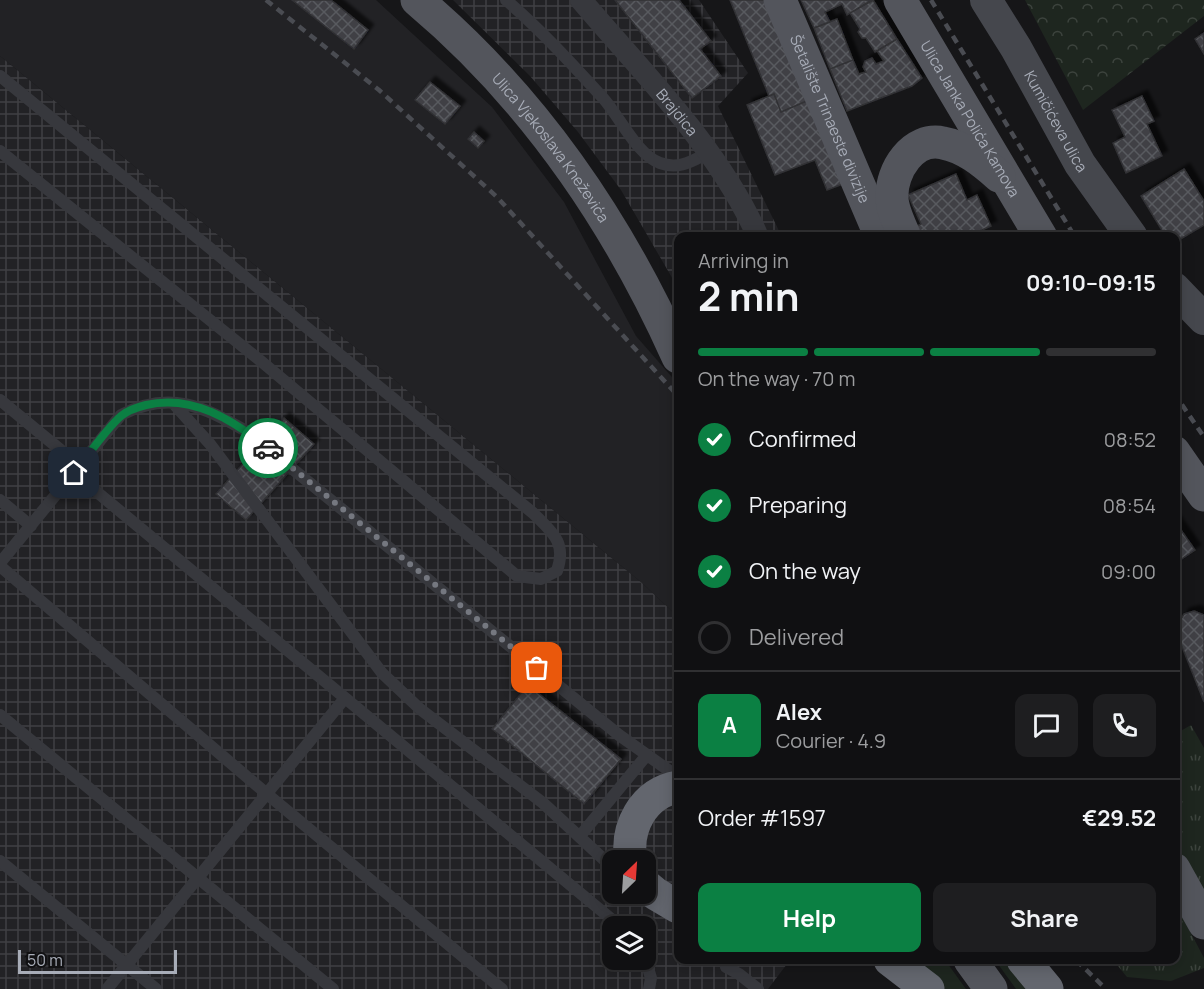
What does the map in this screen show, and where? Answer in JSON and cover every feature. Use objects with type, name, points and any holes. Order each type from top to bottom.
[{"type":"highway","points":[[629,850],[630,832],[639,814],[652,798],[662,791],[674,788]]},
{"type":"highway","points":[[656,894],[674,905]]},
{"type":"highway","points":[[895,964],[928,989]]},
{"type":"highway","points":[[1026,964],[1047,989]]},
{"type":"main road","name":"Ulica Vjekoslava Kneževića","points":[[417,0],[504,84],[548,137],[591,198],[630,261],[674,348]]},
{"type":"main road","name":"Šetalište Trinaeste divizije","points":[[780,0],[879,232]]},
{"type":"main road","name":"Ulica Janka Polića Kamova","points":[[900,0],[1038,232]]},
{"type":"main road","name":"Kumičićeva ulica","points":[[986,0],[1016,48],[1080,164],[1128,232]]},
{"type":"main road","points":[[903,232],[892,198],[894,179],[902,162],[926,144],[942,142],[959,148],[972,155],[1011,188]]},
{"type":"main road","points":[[1180,294],[1204,319]]},
{"type":"main road","points":[[1180,461],[1204,495]]},
{"type":"main road","points":[[1180,880],[1204,923]]},
{"type":"main road","points":[[972,964],[991,989]]},
{"type":"street","name":"Brajdica","points":[[581,0],[682,117],[732,187],[755,232]]},
{"type":"lane","points":[[506,0],[528,19],[605,100],[644,152],[659,163],[679,166],[708,153]]},
{"type":"lane","points":[[0,76],[533,513],[556,536],[561,559],[557,571],[541,579],[517,576],[261,362],[0,151]]},
{"type":"lane","points":[[0,400],[77,470],[345,698],[608,916]]},
{"type":"lane","points":[[502,989],[267,794],[0,564],[122,415],[138,406],[160,401],[193,404],[217,414],[246,431],[646,756],[674,774]]},
{"type":"lane","points":[[173,403],[210,444],[382,672],[420,709],[538,800],[602,857]]},
{"type":"lane","points":[[0,500],[31,526]]},
{"type":"lane","points":[[107,989],[345,698]]},
{"type":"lane","points":[[0,715],[333,989]]},
{"type":"lane","points":[[580,836],[646,756]]},
{"type":"lane","points":[[0,861],[156,989]]},
{"type":"lane","points":[[726,967],[758,989]]},
{"type":"lane","points":[[649,970],[651,978],[649,989]]},
{"type":"shaded area","points":[[0,0],[376,0],[492,107],[564,202],[636,336],[674,379],[674,613],[642,583],[0,56]]},
{"type":"shaded area","points":[[453,0],[699,0],[748,73],[718,106],[780,232],[674,232],[674,281],[621,190],[578,132],[530,76]]},
{"type":"shaded area","points":[[0,56],[642,583],[674,613],[674,964],[787,964],[768,989],[0,989]]},
{"type":"green space","points":[[1025,0],[1204,0],[1204,16],[1083,110]]},
{"type":"green space","points":[[1191,725],[1204,748],[1204,908],[1180,868],[1180,731]]},
{"type":"green space","points":[[1180,912],[1204,958],[1204,968],[1171,981],[1127,977],[1116,964],[1180,964]]},
{"type":"green space","points":[[915,964],[948,964],[966,989],[945,989]]},
{"type":"green space","points":[[998,964],[1013,964],[1032,989],[1016,989]]},
{"type":"building","points":[[292,0],[331,0],[368,30],[354,49]]},
{"type":"building","points":[[615,0],[679,0],[711,41],[700,49],[721,76],[692,98]]},
{"type":"building","points":[[730,0],[768,0],[809,100],[781,112],[774,94],[769,96]]},
{"type":"building","points":[[801,0],[872,0],[847,15],[842,4],[825,12],[830,22],[814,28]]},
{"type":"building","points":[[873,0],[897,39],[875,52],[866,38],[862,38],[858,32],[860,29],[850,13]]},
{"type":"building","points":[[837,19],[853,60],[830,69],[814,28]]},
{"type":"building","points":[[1204,33],[1204,54],[1195,39]]},
{"type":"building","points":[[897,39],[922,78],[912,86],[847,111],[830,69],[853,60],[859,74],[866,72],[863,67],[865,61],[872,58],[876,64],[884,61],[877,51]]},
{"type":"building","points":[[430,82],[460,106],[445,124],[415,100]]},
{"type":"building","points":[[774,94],[781,112],[809,100],[843,184],[827,190],[815,160],[775,175],[747,105]]},
{"type":"building","points":[[1142,96],[1154,121],[1147,124],[1162,156],[1126,173],[1113,143],[1125,137],[1112,110]]},
{"type":"building","points":[[474,132],[484,141],[478,148],[468,139]]},
{"type":"building","points":[[1184,169],[1204,201],[1204,225],[1180,239],[1180,232],[1163,232],[1141,196]]},
{"type":"building","points":[[956,174],[967,200],[977,195],[991,226],[977,232],[920,232],[917,226],[921,224],[908,195]]},
{"type":"building","points":[[284,418],[314,444],[246,520],[216,494]]},
{"type":"building","points":[[1180,529],[1195,550],[1180,560]]},
{"type":"building","points":[[1194,611],[1204,615],[1204,702],[1180,642],[1180,621],[1184,614]]},
{"type":"building","points":[[528,685],[621,759],[584,804],[492,729]]},
{"type":"railway","points":[[266,0],[379,90],[497,197],[674,392]]},
{"type":"railway","points":[[931,0],[1072,232]]},
{"type":"railway","points":[[1180,402],[1204,437]]},
{"type":"railway","points":[[1080,964],[1106,989]]},
{"type":"way so far","points":[[268,448],[537,668]]},
{"type":"route","points":[[74,473],[122,415],[138,406],[160,401],[193,404],[217,414],[246,431],[268,448]]}]
